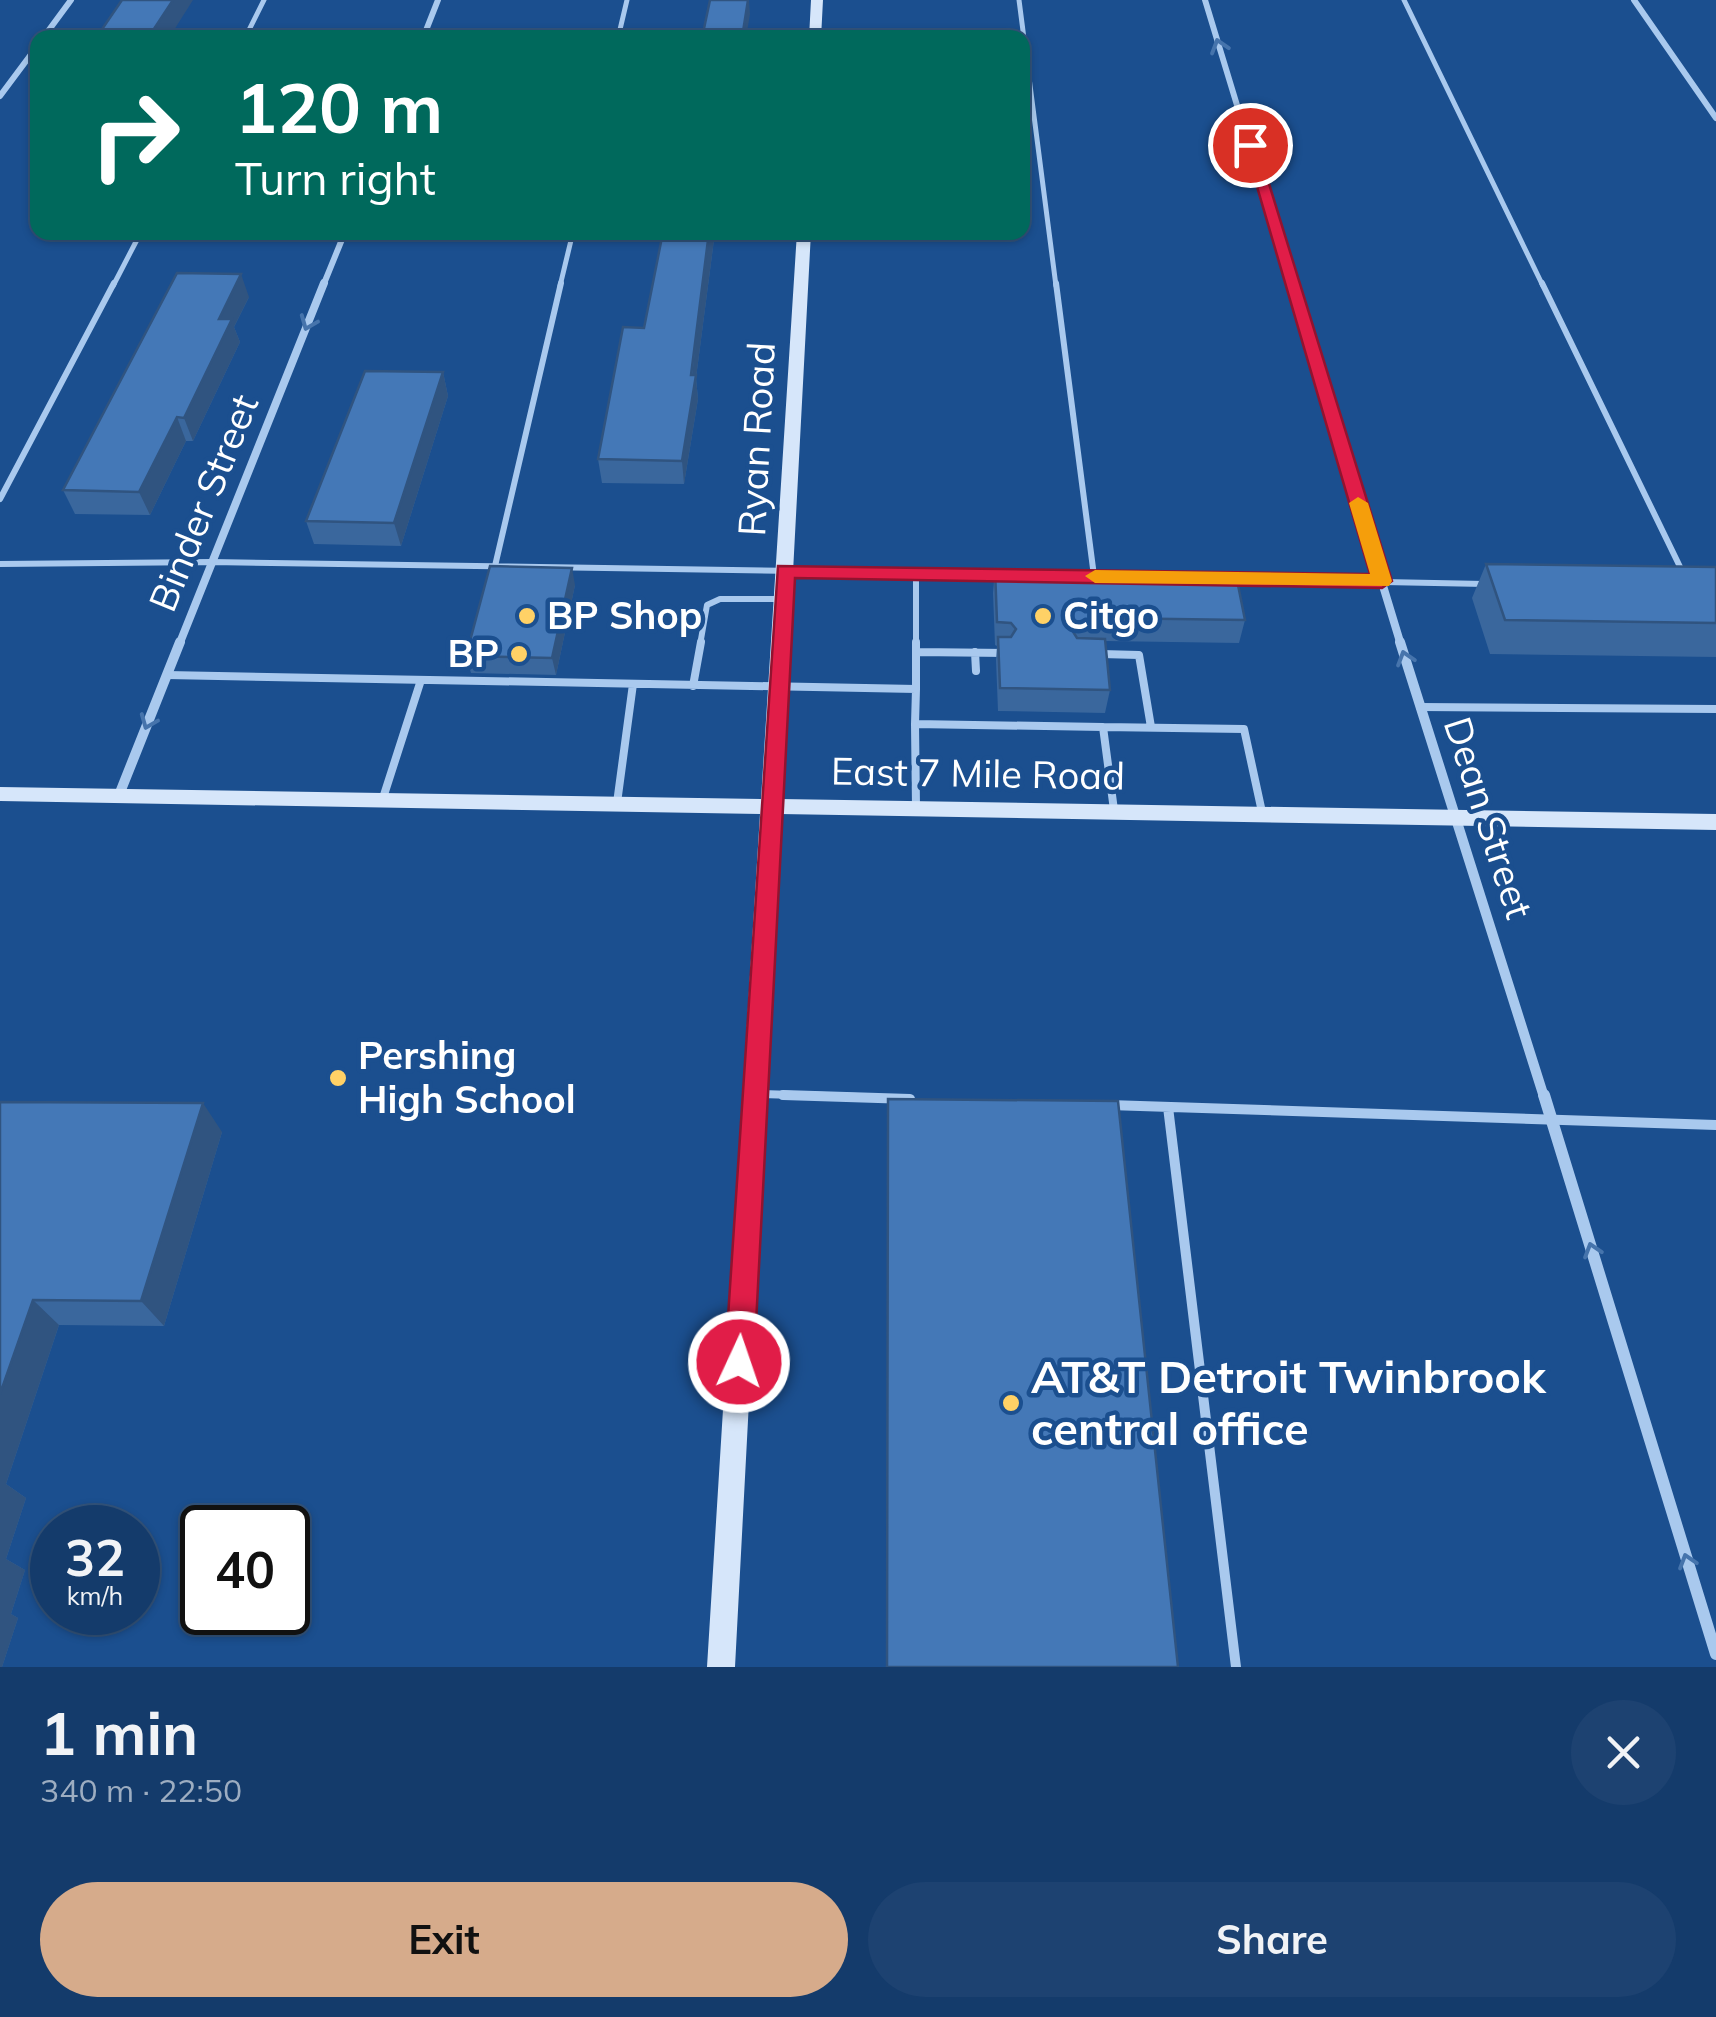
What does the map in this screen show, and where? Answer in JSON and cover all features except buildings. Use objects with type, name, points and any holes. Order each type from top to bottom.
[{"type":"street","points":[[49,30],[71,0]]},
{"type":"street","points":[[426,30],[438,0]]},
{"type":"street","points":[[815,30],[817,0]]},
{"type":"street","name":"Dean Street","points":[[1206,0],[1420,707],[1458,817],[1716,1654]]},
{"type":"street","points":[[1634,0],[1716,118]]},
{"type":"street","points":[[0,96],[30,56]]},
{"type":"street","name":"Binder Street","points":[[119,795],[341,240]]},
{"type":"street","name":"Ryan Road","points":[[721,1667],[804,240]]},
{"type":"street","name":"East 7 Mile Road","points":[[0,794],[1716,822]]},
{"type":"lane","points":[[248,30],[264,0]]},
{"type":"lane","points":[[620,30],[627,0]]},
{"type":"lane","points":[[1019,0],[1023,30]]},
{"type":"lane","points":[[1404,0],[1691,588]]},
{"type":"lane","points":[[1030,84],[1094,576]]},
{"type":"lane","points":[[0,499],[137,240]]},
{"type":"lane","points":[[495,566],[571,240]]},
{"type":"lane","points":[[0,564],[212,562],[1015,575]]},
{"type":"lane","points":[[916,573],[916,808]]},
{"type":"lane","points":[[1074,576],[1113,577]]},
{"type":"lane","points":[[1209,578],[1498,584]]},
{"type":"lane","points":[[693,686],[707,605],[720,600],[784,599]]},
{"type":"lane","points":[[916,652],[1006,653]]},
{"type":"lane","points":[[975,652],[976,670]]},
{"type":"lane","points":[[1092,654],[1139,655],[1150,727]]},
{"type":"lane","points":[[167,674],[916,689]]},
{"type":"lane","points":[[383,798],[422,680]]},
{"type":"lane","points":[[617,802],[633,684]]},
{"type":"lane","points":[[1420,707],[1716,710]]},
{"type":"lane","points":[[979,710],[979,725]]},
{"type":"lane","points":[[1050,712],[1052,726]]},
{"type":"lane","points":[[915,724],[1244,730],[1262,813]]},
{"type":"lane","points":[[1103,726],[1114,810]]},
{"type":"lane","points":[[755,1094],[932,1100]]},
{"type":"lane","points":[[1090,1105],[1716,1126]]},
{"type":"lane","points":[[1168,1107],[1236,1667]]},
{"type":"slow traffic","points":[[1095,576],[1382,581],[1358,503]]},
{"type":"place","name":"BP Shop","points":[[527,616]]},
{"type":"place","name":"Citgo","points":[[1043,616]]},
{"type":"place","name":"BP","points":[[519,654]]},
{"type":"place","name":"Pershing High School","points":[[338,1078]]},
{"type":"place","name":"AT&T Detroit Twinbrook central office","points":[[1011,1403]]},
{"type":"route","points":[[739,1362],[785,571],[1382,581],[1250,145]]}]
